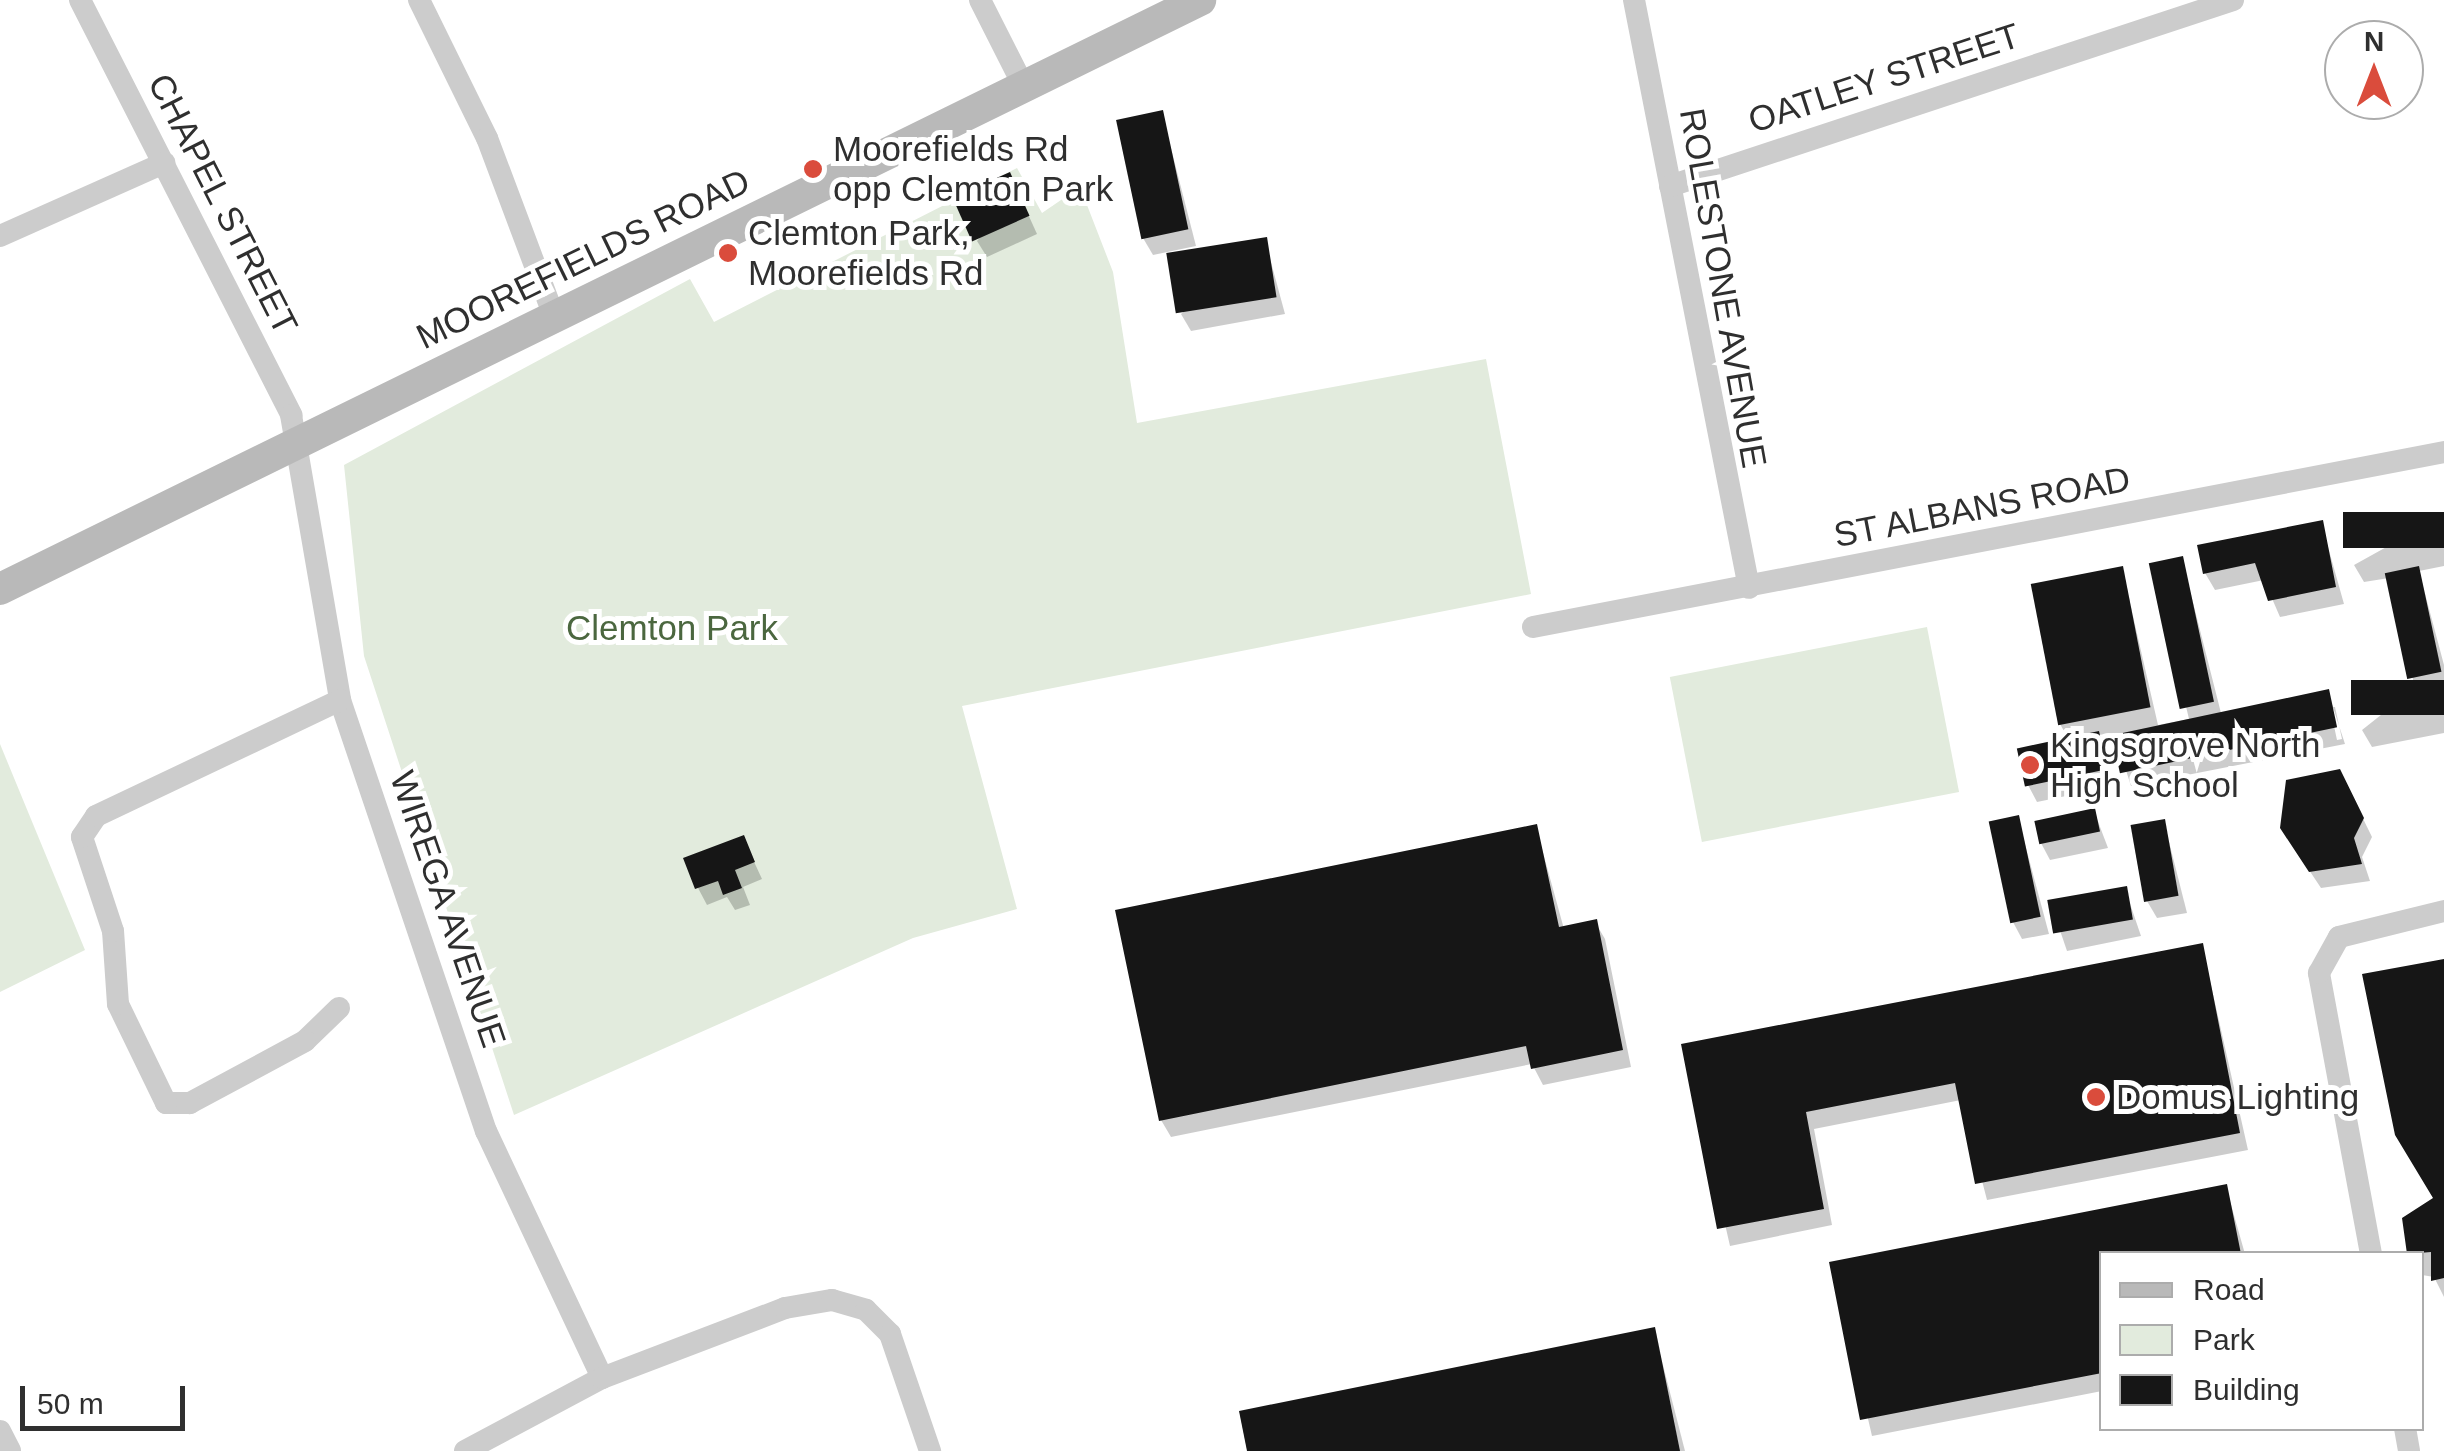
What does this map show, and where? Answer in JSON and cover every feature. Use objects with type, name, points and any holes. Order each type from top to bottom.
[{"type":"main road","name":"MOOREFIELDS ROAD","points":[[0,589],[1200,0]]},
{"type":"street","name":"CHAPEL STREET","points":[[80,0],[164,163],[298,441]]},
{"type":"street","points":[[419,0],[487,138],[554,316]]},
{"type":"street","points":[[980,0],[1024,87]]},
{"type":"street","name":"ROLESTONE AVENUE","points":[[1634,0],[1749,588]]},
{"type":"street","name":"OATLEY STREET","points":[[1670,186],[2233,0]]},
{"type":"street","points":[[0,236],[164,163]]},
{"type":"street","name":"WIREGA AVENUE","points":[[298,441],[340,700],[486,1131],[602,1378]]},
{"type":"street","name":"ST ALBANS ROAD","points":[[1532,627],[2444,452]]},
{"type":"street","points":[[339,1008],[289,1050],[190,1103],[166,1103],[118,1004],[113,931],[82,837],[96,816],[340,700]]},
{"type":"street","points":[[2370,1251],[2319,973],[2339,937],[2444,911]]},
{"type":"street","points":[[465,1451],[602,1378],[785,1308],[853,1304],[890,1334],[930,1451]]},
{"type":"street","points":[[0,1431],[10,1451]]},
{"type":"green space","name":"Clemton Park","points":[[1017,168],[1042,213],[1080,187],[1113,272],[1137,423],[1486,359],[1531,594],[962,706],[1017,909],[913,938],[514,1115],[364,656],[344,465],[690,279],[714,322]]},
{"type":"green space","points":[[1927,627],[1959,792],[1702,842],[1670,677]]},
{"type":"green space","points":[[0,744],[85,950],[0,992]]},
{"type":"building","points":[[1163,110],[1188,229],[1141,239],[1116,120]]},
{"type":"building","points":[[1010,172],[1030,216],[972,241],[952,198]]},
{"type":"building","points":[[1267,237],[1277,297],[1176,313],[1166,253]]},
{"type":"building","points":[[2343,512],[2444,512],[2444,548],[2343,548]]},
{"type":"building","points":[[2323,520],[2336,587],[2268,601],[2255,563],[2203,574],[2197,545]]},
{"type":"building","points":[[2183,556],[2214,702],[2180,709],[2149,563]]},
{"type":"building","points":[[2123,566],[2150,707],[2058,725],[2031,584]]},
{"type":"building","points":[[2419,566],[2441,672],[2407,679],[2385,573]]},
{"type":"building","points":[[2351,680],[2444,680],[2444,715],[2351,715]]},
{"type":"building","points":[[2329,689],[2337,727],[2120,773],[2112,735]]},
{"type":"building","points":[[2099,731],[2107,769],[2025,787],[2017,748]]},
{"type":"building","points":[[2340,769],[2364,818],[2354,838],[2362,864],[2309,872],[2280,828],[2286,780]]},
{"type":"building","points":[[2095,808],[2100,831],[2039,844],[2034,821]]},
{"type":"building","points":[[2019,815],[2041,917],[2010,923],[1989,821]]},
{"type":"building","points":[[2165,819],[2179,896],[2144,902],[2131,825]]},
{"type":"building","points":[[1537,824],[1559,927],[1597,919],[1623,1050],[1531,1069],[1526,1046],[1159,1121],[1115,910]]},
{"type":"building","points":[[744,835],[755,862],[735,870],[742,888],[723,895],[718,881],[695,889],[683,858]]},
{"type":"building","points":[[2127,886],[2133,919],[2053,934],[2047,900]]},
{"type":"building","name":"Domus Lighting","points":[[2203,943],[2240,1133],[1975,1184],[1955,1083],[1806,1112],[1824,1209],[1717,1229],[1681,1044]]},
{"type":"building","points":[[2444,959],[2444,1278],[2431,1281],[2431,1252],[2407,1251],[2402,1218],[2433,1198],[2395,1135],[2362,974]]},
{"type":"building","points":[[2227,1184],[2240,1251],[2099,1251],[2099,1374],[1860,1420],[1829,1262]]},
{"type":"building","points":[[1655,1327],[1680,1451],[1247,1451],[1239,1411]]},
{"type":"place","name":"Moorefields Rd opp Clemton Park","points":[[813,169]]},
{"type":"place","name":"Clemton Park, Moorefields Rd","points":[[728,253]]},
{"type":"place","name":"Kingsgrove North High School","points":[[2030,765]]},
{"type":"place","name":"Domus Lighting","points":[[2096,1097]]}]
